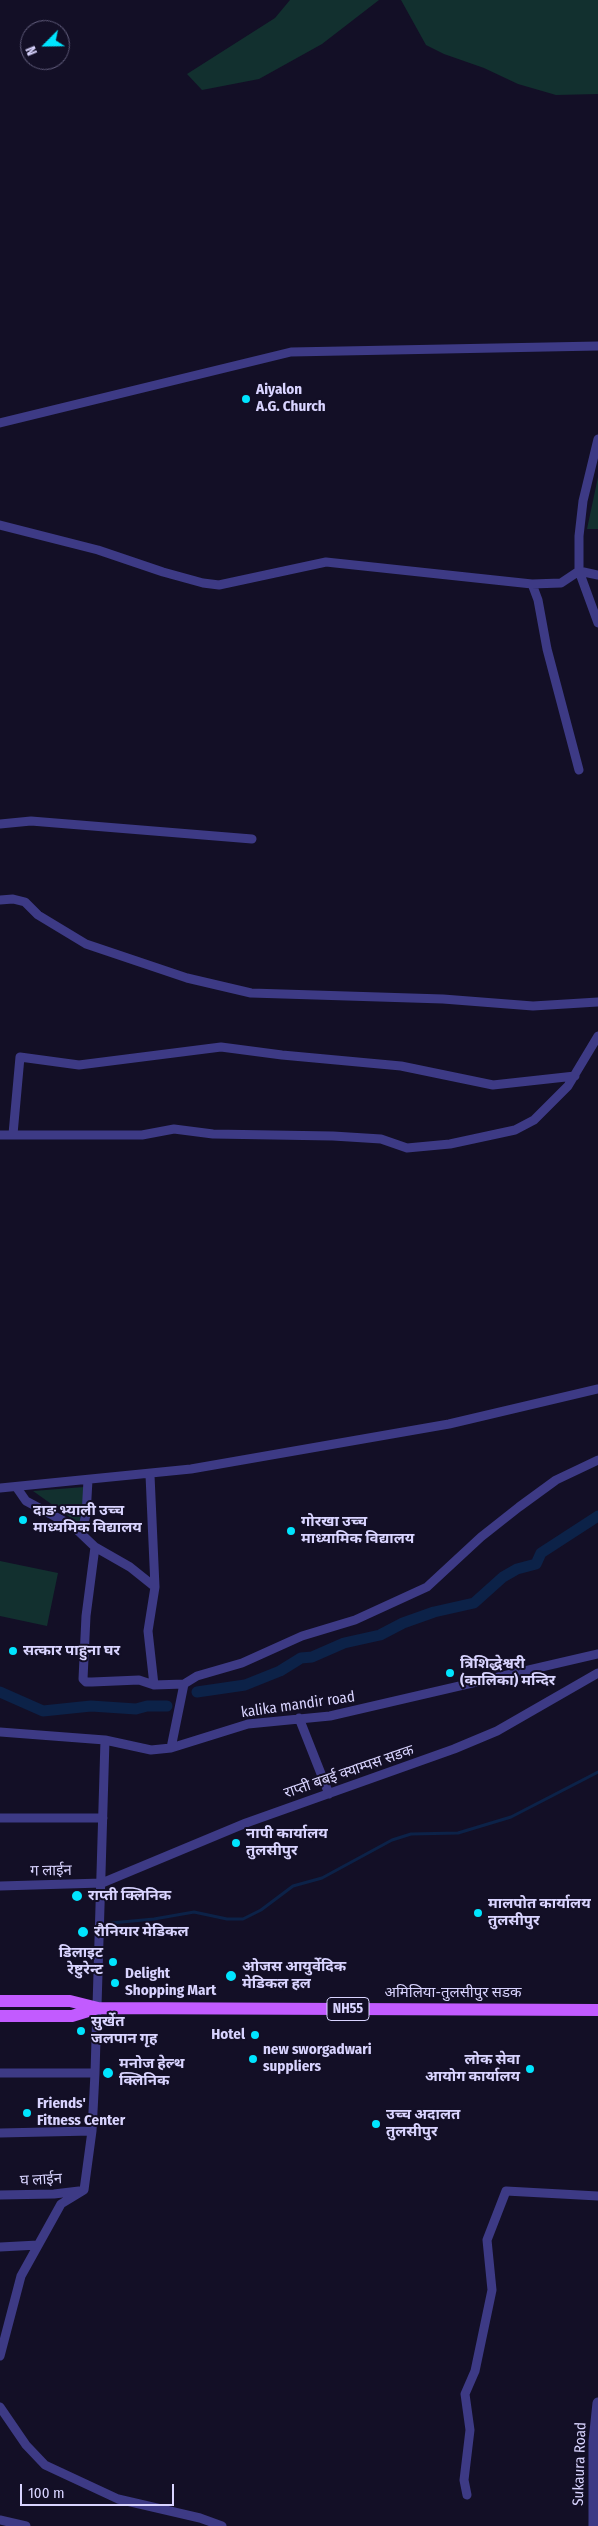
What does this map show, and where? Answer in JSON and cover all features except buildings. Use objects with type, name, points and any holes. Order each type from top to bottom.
[{"type":"main road","name":"NH55","points":[[0,2001],[70,2000],[98,2008]]},
{"type":"main road","name":"NH55","points":[[0,2016],[72,2016],[98,2008]]},
{"type":"main road","name":"अमिलिया-तुलसीपुर सडक","points":[[98,2008],[598,2010]]},
{"type":"street","points":[[0,423],[291,352],[598,346]]},
{"type":"street","points":[[598,439],[583,501],[579,536],[579,571],[598,623]]},
{"type":"street","points":[[0,525],[98,550],[203,583],[220,585],[240,582],[308,564],[326,562],[532,584],[561,582],[579,571],[598,575]]},
{"type":"street","points":[[532,584],[538,600],[548,649],[579,770]]},
{"type":"street","points":[[0,824],[31,821],[252,840]]},
{"type":"street","points":[[0,900],[13,899],[25,902],[38,915],[86,944],[188,978],[251,993],[443,999],[533,1006],[598,1002]]},
{"type":"street","points":[[0,1135],[142,1135],[174,1129],[214,1134],[333,1136],[381,1139],[407,1148],[450,1144],[515,1130],[534,1120],[568,1086],[598,1036]]},
{"type":"street","points":[[13,1134],[20,1057],[79,1066],[221,1047],[282,1055],[401,1066],[493,1085],[575,1076]]},
{"type":"street","points":[[0,1488],[150,1475],[449,1424],[598,1389]]},
{"type":"street","points":[[95,1547],[86,1616],[83,1679],[86,1682],[139,1680],[154,1685],[184,1684],[204,1673],[242,1663],[302,1636],[355,1620],[427,1587],[481,1537],[556,1480],[598,1460]]},
{"type":"street","points":[[150,1475],[155,1586],[148,1631],[154,1685]]},
{"type":"street","points":[[81,1532],[86,1515],[88,1480]]},
{"type":"street","points":[[17,1488],[26,1501],[73,1526],[95,1547],[130,1567],[155,1586]]},
{"type":"street","name":"kalika mandir road","points":[[0,1732],[105,1740],[151,1750],[171,1748],[248,1724],[330,1716],[598,1654]]},
{"type":"street","name":"राप्ती बबई क्याम्पस सडक","points":[[102,1883],[246,1823],[454,1750],[497,1731],[598,1673]]},
{"type":"street","points":[[171,1748],[184,1684]]},
{"type":"street","points":[[299,1718],[329,1794]]},
{"type":"street","points":[[0,2356],[21,2276],[61,2204],[84,2190],[92,2131],[95,2073],[105,1740]]},
{"type":"street","points":[[0,1818],[103,1818]]},
{"type":"street","name":"ग लाईन","points":[[0,1886],[102,1883]]},
{"type":"street","points":[[0,2073],[95,2073]]},
{"type":"street","points":[[0,2133],[92,2131]]},
{"type":"street","name":"घ लाईन","points":[[0,2196],[54,2194],[84,2190]]},
{"type":"street","points":[[467,2495],[464,2480],[470,2430],[465,2394],[475,2371],[492,2290],[488,2240],[506,2191],[598,2196]]},
{"type":"street","points":[[0,2247],[38,2246]]},
{"type":"street","name":"Sukaura Road","points":[[594,2526],[598,2403]]},
{"type":"street","points":[[0,2406],[26,2445],[45,2465],[118,2499],[200,2518],[222,2526]]},
{"type":"street","points":[[0,2520],[26,2526]]},
{"type":"green space","points":[[290,0],[379,0],[322,44],[259,79],[202,90],[187,74],[275,18]]},
{"type":"green space","points":[[401,0],[598,0],[598,94],[556,95],[518,84],[484,68],[444,54],[426,45]]},
{"type":"green space","points":[[598,477],[598,529],[587,529]]},
{"type":"green space","points":[[84,1487],[81,1525],[33,1491]]},
{"type":"green space","points":[[0,1561],[58,1573],[47,1626],[0,1616]]},
{"type":"waterway","points":[[197,1692],[245,1685],[280,1671],[301,1658],[312,1657],[344,1643],[380,1635],[403,1623],[434,1612],[474,1603],[503,1577],[517,1569],[536,1564],[541,1553],[598,1516]]},
{"type":"waterway","points":[[0,1692],[43,1711],[91,1706],[136,1709],[147,1706],[167,1706]]},
{"type":"waterway","points":[[111,1923],[154,1919],[194,1912],[227,1919],[243,1919],[261,1910],[293,1886],[322,1878],[392,1840],[411,1834],[458,1833],[511,1817],[598,1772]]},
{"type":"place","name":"Aiyalon A.G. Church","points":[[246,399]]},
{"type":"place","name":"दाङ भ्याली उच्च माध्यमिक विद्यालय","points":[[23,1520]]},
{"type":"place","name":"गोरखा उच्च माध्यामिक विद्यालय","points":[[291,1531]]},
{"type":"place","name":"सत्कार पाहुना घर","points":[[13,1651]]},
{"type":"place","name":"त्रिशिद्धेश्वरी (कालिका) मन्दिर","points":[[450,1673]]},
{"type":"place","name":"नापी कार्यालय तुलसीपुर","points":[[236,1843]]},
{"type":"place","name":"राप्ती क्लिनिक","points":[[77,1896]]},
{"type":"place","name":"मालपोत कार्यालय तुलसीपुर","points":[[478,1913]]},
{"type":"place","name":"रौनियार मेडिकल","points":[[83,1932]]},
{"type":"place","name":"डिलाइट रेष्टुरेन्ट","points":[[113,1962]]},
{"type":"place","name":"ओजस आयुर्वेदिक मेडिकल हल","points":[[231,1976]]},
{"type":"place","name":"Delight Shopping Mart","points":[[115,1983]]},
{"type":"place","name":"सुर्खेत जलपान गृह","points":[[81,2031]]},
{"type":"place","name":"Hotel","points":[[255,2035]]},
{"type":"place","name":"new sworgadwari suppliers","points":[[253,2059]]},
{"type":"place","name":"लोक सेवा आयोग कार्यालय","points":[[530,2069]]},
{"type":"place","name":"मनोज हेल्थ क्लिनिक","points":[[108,2073]]},
{"type":"place","name":"Friends' Fitness Center","points":[[27,2113]]},
{"type":"place","name":"उच्च अदालत तुलसीपुर","points":[[376,2124]]}]
